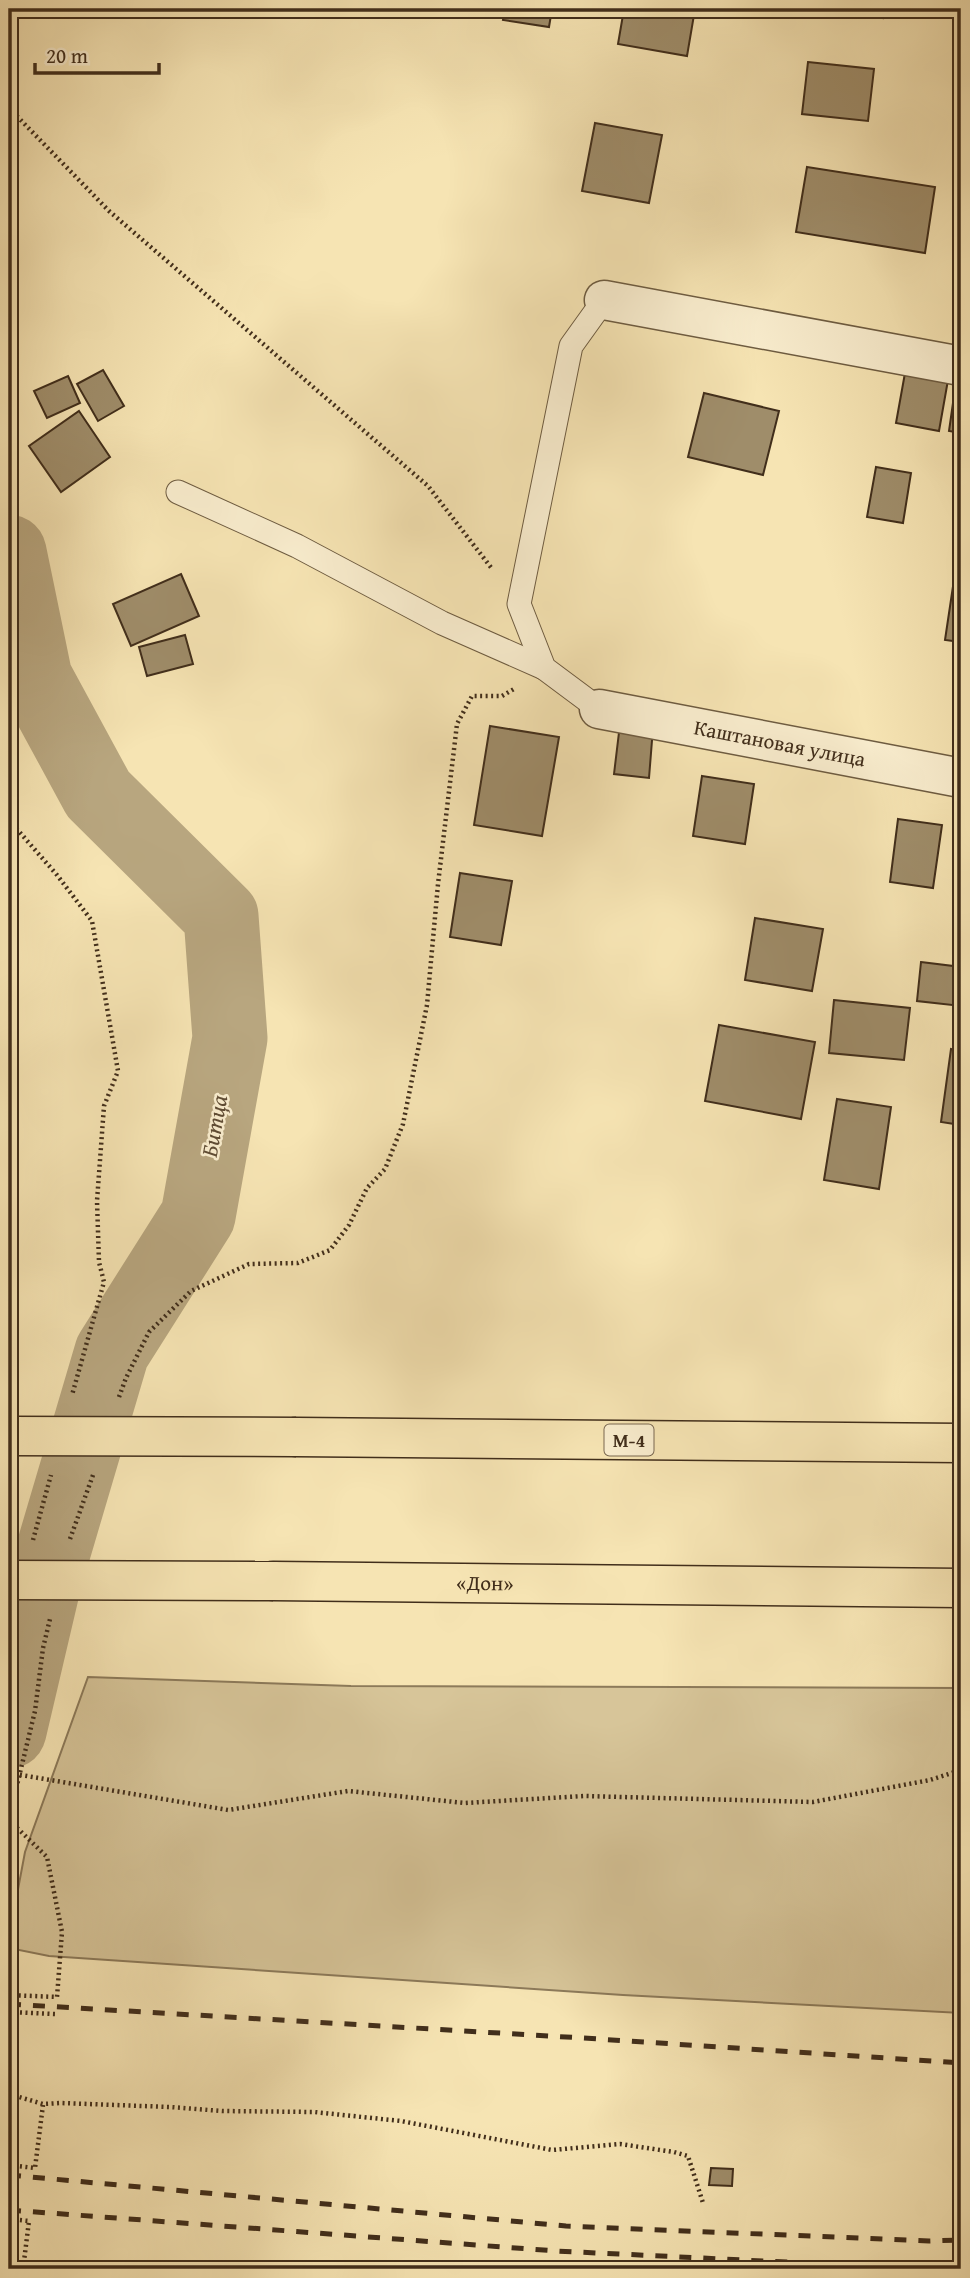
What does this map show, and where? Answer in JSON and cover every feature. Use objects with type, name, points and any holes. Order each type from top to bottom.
[{"type":"highway","name":"М-4","points":[[9,1436],[961,1444]]},
{"type":"highway","name":"«Дон»","points":[[9,1580],[961,1588]]},
{"type":"street","points":[[604,300],[961,366]]},
{"type":"street","name":"Каштановая улица","points":[[599,709],[961,778]]},
{"type":"lane","points":[[544,668],[519,604],[571,346],[604,300]]},
{"type":"lane","points":[[178,492],[296,546],[442,623],[544,668],[599,709]]},
{"type":"path","points":[[9,107],[108,211],[428,486],[519,604]]},
{"type":"path","points":[[118,1402],[126,1378],[149,1332],[191,1291],[249,1264],[298,1263],[330,1250],[349,1226],[367,1188],[385,1169],[403,1125],[427,1005],[457,724],[472,696],[502,696],[544,668]]},
{"type":"path","points":[[9,820],[57,875],[92,921],[118,1071],[104,1106],[97,1201],[99,1262],[104,1282]]},
{"type":"path","points":[[69,1543],[97,1464]]},
{"type":"path","points":[[9,1809],[34,1711],[52,1609]]},
{"type":"path","points":[[9,1773],[228,1810],[348,1791],[466,1803],[583,1796],[813,1802],[930,1780],[961,1770]]},
{"type":"path","points":[[9,1820],[47,1857],[62,1932],[57,1997],[9,1995]]},
{"type":"path","points":[[9,2012],[55,2014]]},
{"type":"path","points":[[9,2094],[43,2105],[61,2103],[222,2111],[314,2112],[401,2121],[552,2150],[620,2144],[674,2152],[688,2156],[704,2203]]},
{"type":"path","points":[[9,2165],[35,2168],[43,2105]]},
{"type":"path","points":[[9,2219],[29,2221],[23,2269]]},
{"type":"shaded area","points":[[88,1677],[351,1686],[961,1688],[961,2013],[623,1995],[49,1956],[9,1948],[25,1852]]},
{"type":"building","points":[[505,9],[552,9],[549,27],[503,20]]},
{"type":"building","points":[[624,9],[695,9],[687,56],[618,44]]},
{"type":"building","points":[[827,9],[884,9],[883,18]]},
{"type":"building","points":[[808,62],[874,69],[868,121],[802,114]]},
{"type":"building","points":[[595,123],[662,135],[649,203],[582,191]]},
{"type":"building","points":[[807,167],[935,187],[925,253],[796,232]]},
{"type":"building","points":[[103,370],[124,406],[98,421],[77,384]]},
{"type":"building","points":[[905,373],[948,380],[939,431],[896,423]]},
{"type":"building","points":[[68,376],[80,403],[47,418],[34,391]]},
{"type":"building","points":[[956,382],[961,382],[961,433],[949,431]]},
{"type":"building","points":[[704,393],[779,411],[763,475],[688,457]]},
{"type":"building","points":[[79,411],[110,457],[61,492],[29,446]]},
{"type":"building","points":[[876,467],[911,473],[903,523],[867,517]]},
{"type":"building","points":[[955,573],[961,574],[961,642],[945,640]]},
{"type":"building","points":[[181,574],[199,616],[131,646],[113,604]]},
{"type":"building","points":[[185,635],[193,664],[147,676],[139,647]]},
{"type":"building","points":[[620,724],[653,728],[649,778],[614,774]]},
{"type":"building","points":[[490,726],[559,737],[542,836],[474,825]]},
{"type":"building","points":[[702,776],[754,784],[745,844],[693,836]]},
{"type":"building","points":[[898,819],[942,825],[933,888],[890,882]]},
{"type":"building","points":[[460,873],[512,881],[501,945],[450,937]]},
{"type":"building","points":[[755,918],[823,929],[812,991],[745,980]]},
{"type":"building","points":[[921,962],[961,967],[961,1006],[917,1001]]},
{"type":"building","points":[[834,1000],[910,1008],[904,1060],[829,1053]]},
{"type":"building","points":[[719,1025],[815,1042],[801,1119],[705,1101]]},
{"type":"building","points":[[951,1049],[961,1051],[961,1125],[941,1122]]},
{"type":"building","points":[[837,1099],[891,1107],[879,1189],[824,1180]]},
{"type":"building","points":[[711,2168],[733,2169],[732,2186],[709,2185]]},
{"type":"waterway","name":"Битца","points":[[9,552],[35,678],[98,794],[221,916],[230,1038],[198,1216],[112,1352],[44,1582],[9,1731]]},
{"type":"railway","points":[[9,2004],[961,2063]]},
{"type":"railway","points":[[9,2175],[566,2226],[929,2241],[961,2240]]},
{"type":"railway","points":[[9,2210],[556,2251],[961,2269]]}]
